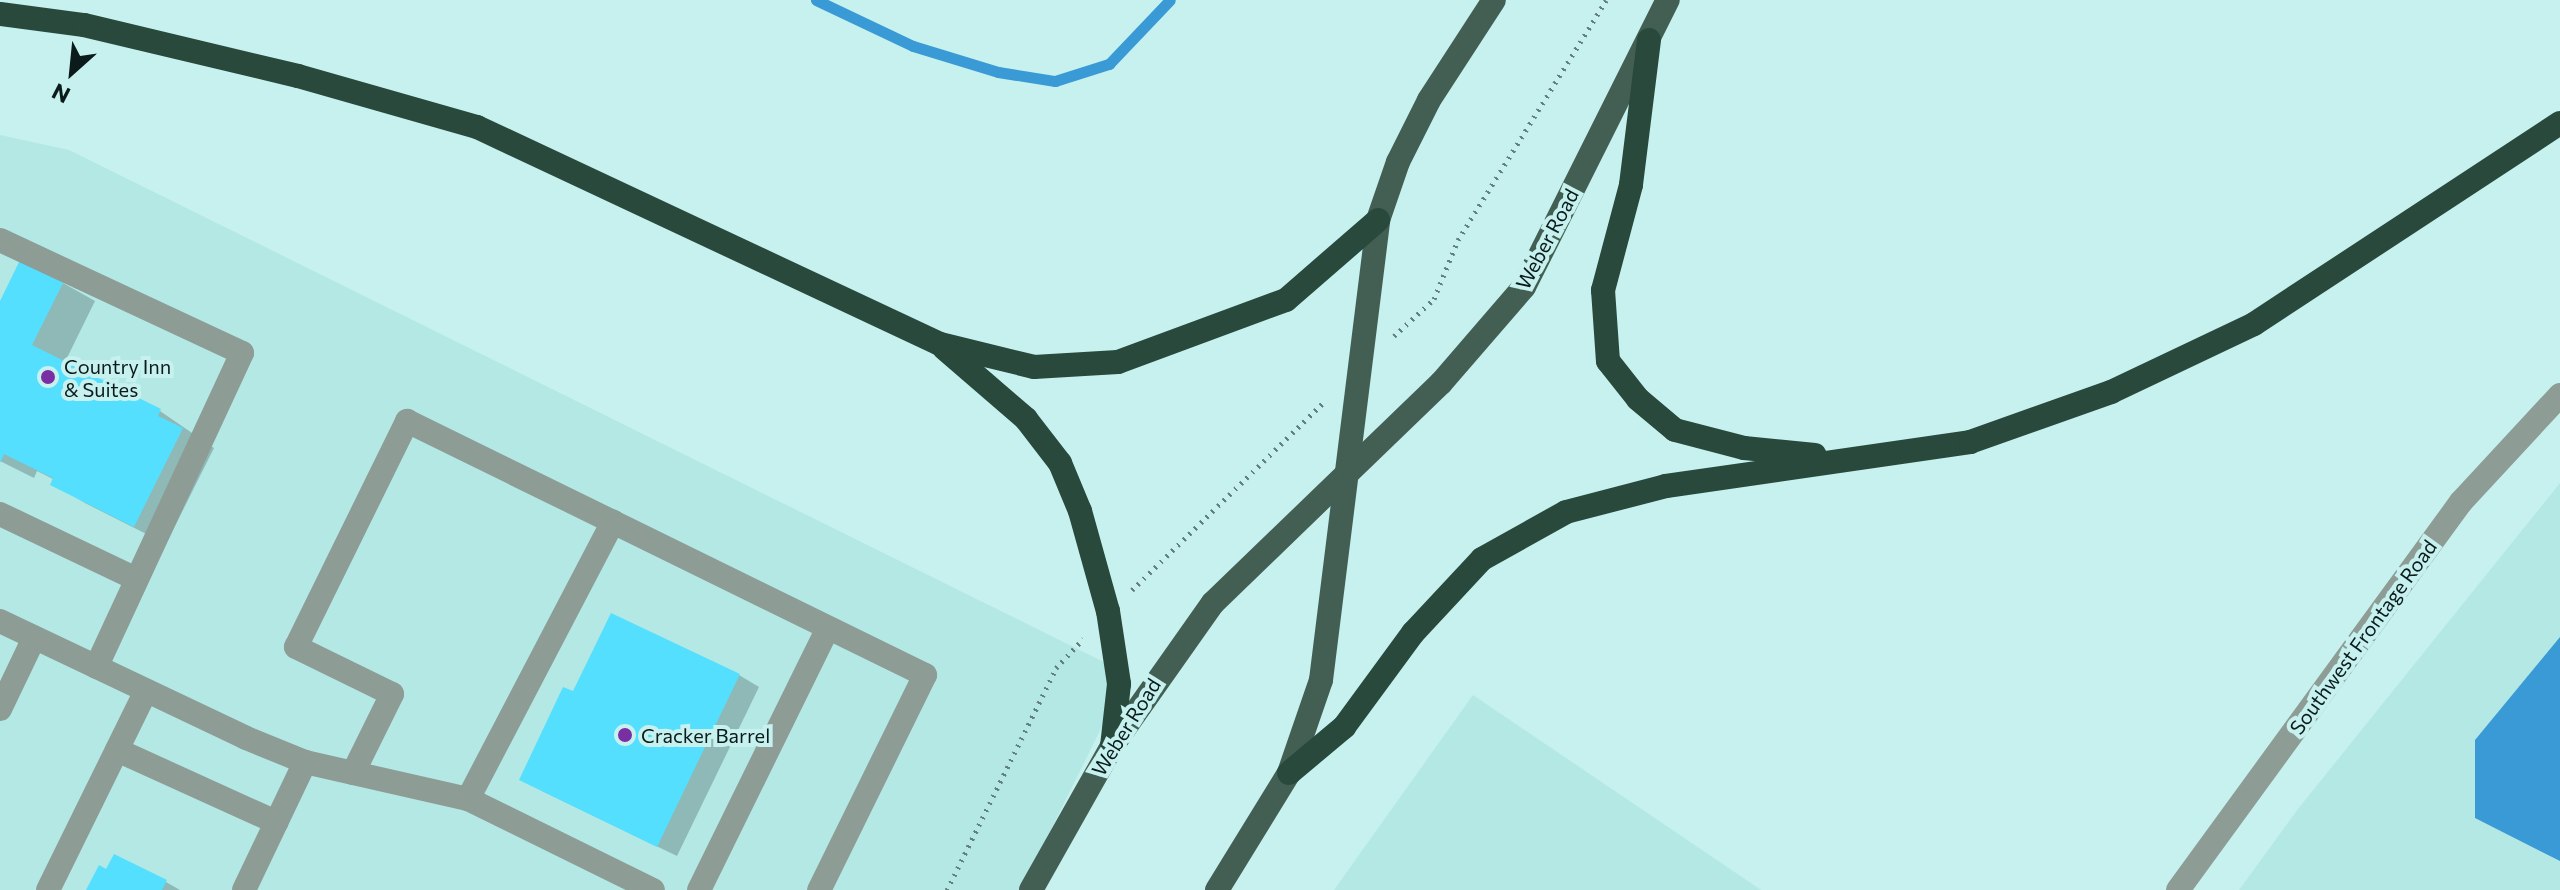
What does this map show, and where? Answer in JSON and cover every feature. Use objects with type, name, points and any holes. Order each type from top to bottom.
[{"type":"highway","points":[[0,14],[114,32],[298,76],[477,127],[940,344],[1034,367],[1118,362],[1286,300],[1378,220]]},
{"type":"highway","points":[[1649,40],[1631,185],[1603,290],[1608,361],[1638,399],[1675,430],[1744,448],[1856,459]]},
{"type":"highway","points":[[1289,773],[1344,727],[1413,633],[1482,559],[1566,512],[1666,486],[1970,442],[2111,392],[2240,331],[2560,123]]},
{"type":"highway","points":[[940,344],[1026,419],[1060,463],[1080,511],[1108,611],[1119,684],[1112,746]]},
{"type":"main road","points":[[1217,890],[1289,773],[1321,680],[1378,220],[1398,162],[1429,100],[1494,0]]},
{"type":"main road","name":"Weber Road","points":[[1031,890],[1112,746],[1213,603],[1345,479],[1441,383],[1524,287],[1668,0]]},
{"type":"street","points":[[0,240],[242,353],[96,667]]},
{"type":"street","name":"Southwest Frontage Road","points":[[2178,890],[2461,502],[2560,395]]},
{"type":"street","points":[[353,773],[392,694],[296,647],[407,421],[925,675],[819,890]]},
{"type":"street","points":[[0,514],[136,579]]},
{"type":"street","points":[[468,799],[613,522]]},
{"type":"street","points":[[0,621],[305,762],[468,799],[653,890]]},
{"type":"street","points":[[699,890],[828,628]]},
{"type":"street","points":[[0,709],[34,638]]},
{"type":"street","points":[[48,890],[146,691]]},
{"type":"street","points":[[117,750],[276,822]]},
{"type":"street","points":[[244,890],[305,762]]},
{"type":"path","points":[[947,890],[1056,668],[1108,611],[1434,299],[1458,240],[1606,0]]},
{"type":"shaded area","points":[[0,135],[69,150],[1128,674],[1021,890],[0,890]]},
{"type":"shaded area","points":[[2560,483],[2560,890],[2239,890],[2298,809]]},
{"type":"shaded area","points":[[1473,695],[1761,890],[1334,890]]},
{"type":"water","points":[[2560,637],[2560,861],[2475,818],[2475,740]]},
{"type":"building","name":"Country Inn & Suites","points":[[20,260],[64,281],[32,345],[161,409],[158,416],[183,428],[134,527],[50,485],[53,478],[4,454],[0,463],[0,301]]},
{"type":"building","name":"Cracker Barrel","points":[[611,613],[740,674],[657,847],[519,780],[563,687],[573,691]]},
{"type":"building","points":[[114,854],[167,880],[162,890],[86,890],[99,865],[106,869]]},
{"type":"waterway","points":[[816,0],[913,46],[998,72],[1055,81],[1109,64],[1170,0]]},
{"type":"place","name":"Country Inn & Suites","points":[[48,377]]},
{"type":"place","name":"Cracker Barrel","points":[[625,735]]}]
